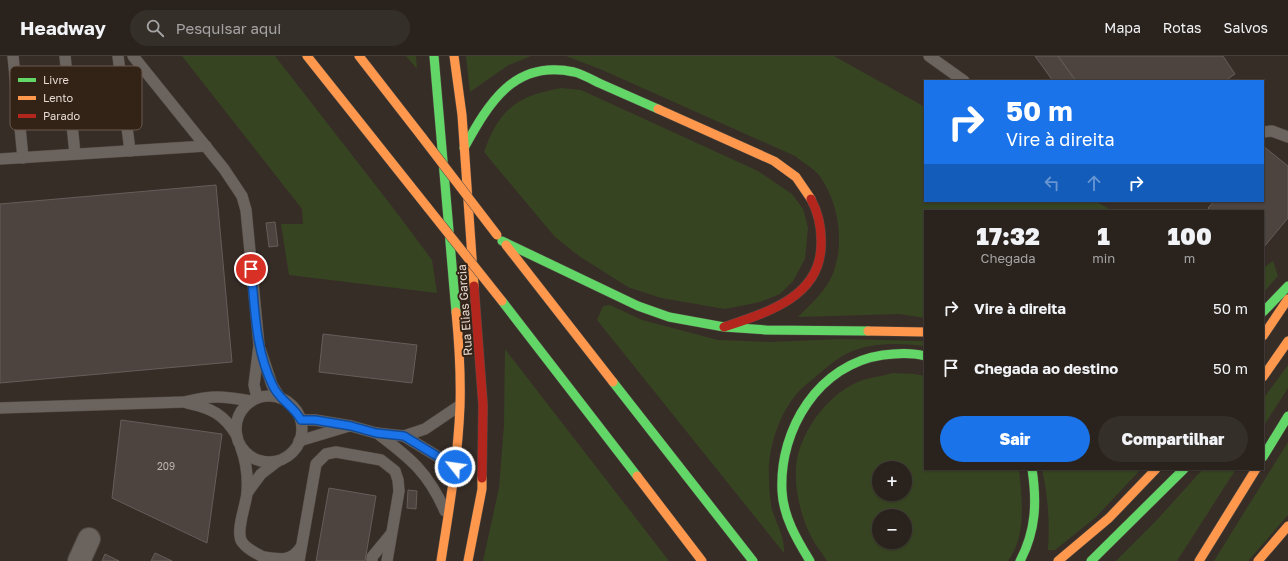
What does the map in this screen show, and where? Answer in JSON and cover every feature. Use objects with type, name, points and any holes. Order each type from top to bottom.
[{"type":"main road","points":[[307,56],[502,301],[702,561]]},
{"type":"main road","points":[[359,56],[753,561]]},
{"type":"main road","name":"Rua Elias Garcia","points":[[434,56],[459,340],[460,406],[455,467],[441,561]]},
{"type":"main road","name":"Rua Elias Garcia","points":[[454,56],[462,115],[480,342],[483,405],[482,489],[468,561]]},
{"type":"main road","points":[[464,148],[485,110],[504,87],[522,76],[535,72],[558,69],[575,72],[774,161],[790,171],[800,181],[815,206],[821,222],[822,239],[819,260],[814,274],[805,288],[792,298],[758,315],[724,327]]},
{"type":"main road","points":[[500,238],[638,306],[669,318],[724,327],[766,330],[924,332]]},
{"type":"main road","points":[[1264,311],[1288,286]]},
{"type":"main road","points":[[1264,335],[1288,299]]},
{"type":"main road","points":[[1264,376],[1288,341]]},
{"type":"main road","points":[[810,561],[797,541],[787,514],[782,491],[783,466],[789,440],[806,403],[819,386],[849,364],[868,358],[904,352],[924,356]]},
{"type":"main road","points":[[1264,455],[1288,416]]},
{"type":"main road","points":[[455,467],[482,489]]},
{"type":"main road","points":[[1020,561],[1035,522],[1036,491],[1032,470]]},
{"type":"main road","points":[[1058,561],[1081,543],[1129,498],[1155,470]]},
{"type":"main road","points":[[1091,561],[1183,470]]},
{"type":"main road","points":[[1199,561],[1255,470]]},
{"type":"main road","points":[[1258,561],[1288,526]]},
{"type":"street","points":[[79,561],[89,539]]},
{"type":"lane","points":[[13,56],[14,66]]},
{"type":"lane","points":[[65,56],[66,66]]},
{"type":"lane","points":[[118,56],[119,66]]},
{"type":"lane","points":[[133,56],[141,66]]},
{"type":"lane","points":[[929,56],[963,80]]},
{"type":"lane","points":[[142,67],[206,146],[233,181],[242,196],[246,210],[259,345],[272,385],[280,398]]},
{"type":"lane","points":[[20,130],[23,158]]},
{"type":"lane","points":[[72,130],[74,154]]},
{"type":"lane","points":[[127,130],[130,151]]},
{"type":"lane","points":[[1264,132],[1272,132],[1288,137]]},
{"type":"lane","points":[[0,159],[206,146]]},
{"type":"lane","points":[[254,400],[254,385],[259,345]]},
{"type":"lane","points":[[0,408],[184,402],[209,396],[223,396],[254,400]]},
{"type":"lane","points":[[247,493],[261,474],[287,456],[300,441],[302,431],[301,420],[289,403],[280,398],[268,396],[254,400],[244,408],[238,417],[236,427],[246,467],[247,493],[240,526],[241,538],[251,550],[267,559],[287,561],[294,558],[304,540]]},
{"type":"lane","points":[[184,402],[202,406],[218,413],[229,423],[246,452],[261,461],[278,461]]},
{"type":"lane","points":[[301,420],[315,420],[351,426],[376,433],[404,436],[425,429],[460,406]]},
{"type":"lane","points":[[300,441],[351,426]]},
{"type":"lane","points":[[376,433],[409,457],[421,470],[434,487],[448,518]]},
{"type":"lane","points":[[404,436],[455,467]]},
{"type":"lane","points":[[299,561],[304,540],[316,464],[326,454],[336,452],[381,460],[394,471],[398,480],[399,491],[387,561]]},
{"type":"lane","points":[[372,561],[372,557],[392,534]]},
{"type":"green space","points":[[182,56],[275,56],[432,260],[437,293],[289,275],[281,224],[303,224],[302,209]]},
{"type":"green space","points":[[406,56],[416,56],[417,69]]},
{"type":"green space","points":[[466,56],[531,56],[507,66],[470,92]]},
{"type":"green space","points":[[566,56],[834,56],[924,106],[924,202],[1097,202],[1111,210],[924,210],[924,318],[899,314],[798,317],[827,285],[835,267],[838,254],[839,240],[836,213],[832,199],[819,175],[795,156],[600,69]]},
{"type":"green space","points":[[561,88],[581,90],[758,171],[792,194],[803,209],[808,228],[805,259],[793,281],[780,294],[760,302],[725,309],[661,298],[628,287],[579,256],[555,237],[484,152],[496,125],[503,115],[512,107],[521,100],[533,95]]},
{"type":"green space","points":[[1273,261],[1278,276],[1264,292],[1264,267]]},
{"type":"green space","points":[[610,305],[642,320],[718,340],[771,342],[841,339],[924,341],[924,346],[887,344],[868,346],[850,352],[827,367],[801,389],[792,400],[780,421],[776,432],[772,444],[769,468],[769,491],[771,506],[782,536],[784,553],[597,320],[603,306]]},
{"type":"green space","points":[[505,349],[669,561],[483,561],[499,488],[504,425]]},
{"type":"green space","points":[[1288,365],[1288,388],[1264,425],[1264,398]]},
{"type":"green space","points":[[893,373],[924,376],[924,470],[1019,470],[1022,505],[1021,528],[1014,551],[1008,561],[827,561],[814,542],[802,513],[796,485],[797,459],[806,434],[821,411],[840,392],[863,380]]},
{"type":"green space","points":[[1288,442],[1288,515],[1248,561],[1214,561]]},
{"type":"green space","points":[[1042,470],[1140,470],[1096,517],[1055,550],[1048,550],[1049,529],[1046,490]]},
{"type":"green space","points":[[1202,470],[1235,470],[1177,561],[1116,561],[1156,521]]},
{"type":"building","points":[[1035,56],[1058,56],[1075,80],[1052,80]]},
{"type":"building","points":[[1058,56],[1223,56],[1235,74],[1226,80],[1075,80]]},
{"type":"building","points":[[1264,147],[1288,166],[1288,218],[1264,247],[1264,210],[1210,210],[1208,208],[1213,202],[1264,202]]},
{"type":"building","points":[[216,185],[232,362],[0,383],[0,204]]},
{"type":"building","points":[[275,222],[278,246],[269,247],[266,223]]},
{"type":"building","points":[[323,334],[417,345],[412,383],[319,372]]},
{"type":"building","points":[[121,420],[222,434],[207,543],[112,498]]},
{"type":"building","points":[[329,488],[376,496],[365,561],[316,561]]},
{"type":"building","points":[[408,490],[417,491],[416,509],[407,508]]},
{"type":"building","points":[[155,553],[172,561],[151,561]]},
{"type":"building","points":[[105,554],[119,561],[102,561]]},
{"type":"traffic: fast","points":[[434,56],[456,312]]},
{"type":"traffic: fast","points":[[464,148],[483,115],[506,88],[519,78],[535,72],[553,70],[574,72],[658,109]]},
{"type":"traffic: fast","points":[[502,241],[638,306],[669,317],[724,327],[766,330],[868,331]]},
{"type":"traffic: fast","points":[[1264,311],[1288,286]]},
{"type":"traffic: fast","points":[[502,301],[637,476]]},
{"type":"traffic: fast","points":[[810,561],[800,545],[788,519],[782,491],[783,468],[788,445],[796,423],[807,403],[822,386],[840,371],[860,361],[883,355],[904,353],[924,356]]},
{"type":"traffic: fast","points":[[613,382],[753,561]]},
{"type":"traffic: fast","points":[[1264,455],[1288,416]]},
{"type":"traffic: fast","points":[[1020,561],[1029,539],[1034,516],[1035,505],[1032,470]]},
{"type":"traffic: fast","points":[[1091,561],[1183,470]]},
{"type":"traffic: slow","points":[[307,56],[428,208]]},
{"type":"traffic: slow","points":[[359,56],[422,137]]},
{"type":"traffic: slow","points":[[454,56],[462,115],[474,286]]},
{"type":"traffic: slow","points":[[658,109],[774,161],[796,177],[811,199]]},
{"type":"traffic: slow","points":[[422,137],[497,235]]},
{"type":"traffic: slow","points":[[428,208],[502,301]]},
{"type":"traffic: slow","points":[[506,245],[613,382]]},
{"type":"traffic: slow","points":[[1264,335],[1288,299]]},
{"type":"traffic: slow","points":[[441,561],[453,484],[459,425],[460,371],[456,312]]},
{"type":"traffic: slow","points":[[868,331],[924,332]]},
{"type":"traffic: slow","points":[[1264,376],[1288,341]]},
{"type":"traffic: slow","points":[[1058,561],[1109,518],[1155,470]]},
{"type":"traffic: slow","points":[[1199,561],[1255,470]]},
{"type":"traffic: slow","points":[[637,476],[702,561]]},
{"type":"traffic: slow","points":[[468,561],[482,489],[482,478]]},
{"type":"traffic: slow","points":[[1258,561],[1288,526]]},
{"type":"traffic: jam","points":[[724,327],[756,316],[787,301],[800,291],[811,279],[818,265],[821,247],[818,216],[811,199]]},
{"type":"traffic: jam","points":[[474,286],[483,405],[482,478]]},
{"type":"route","points":[[251,269],[259,345],[263,359],[272,385],[280,398],[289,403],[301,420],[315,420],[351,426],[376,433],[404,436],[455,467]]}]
